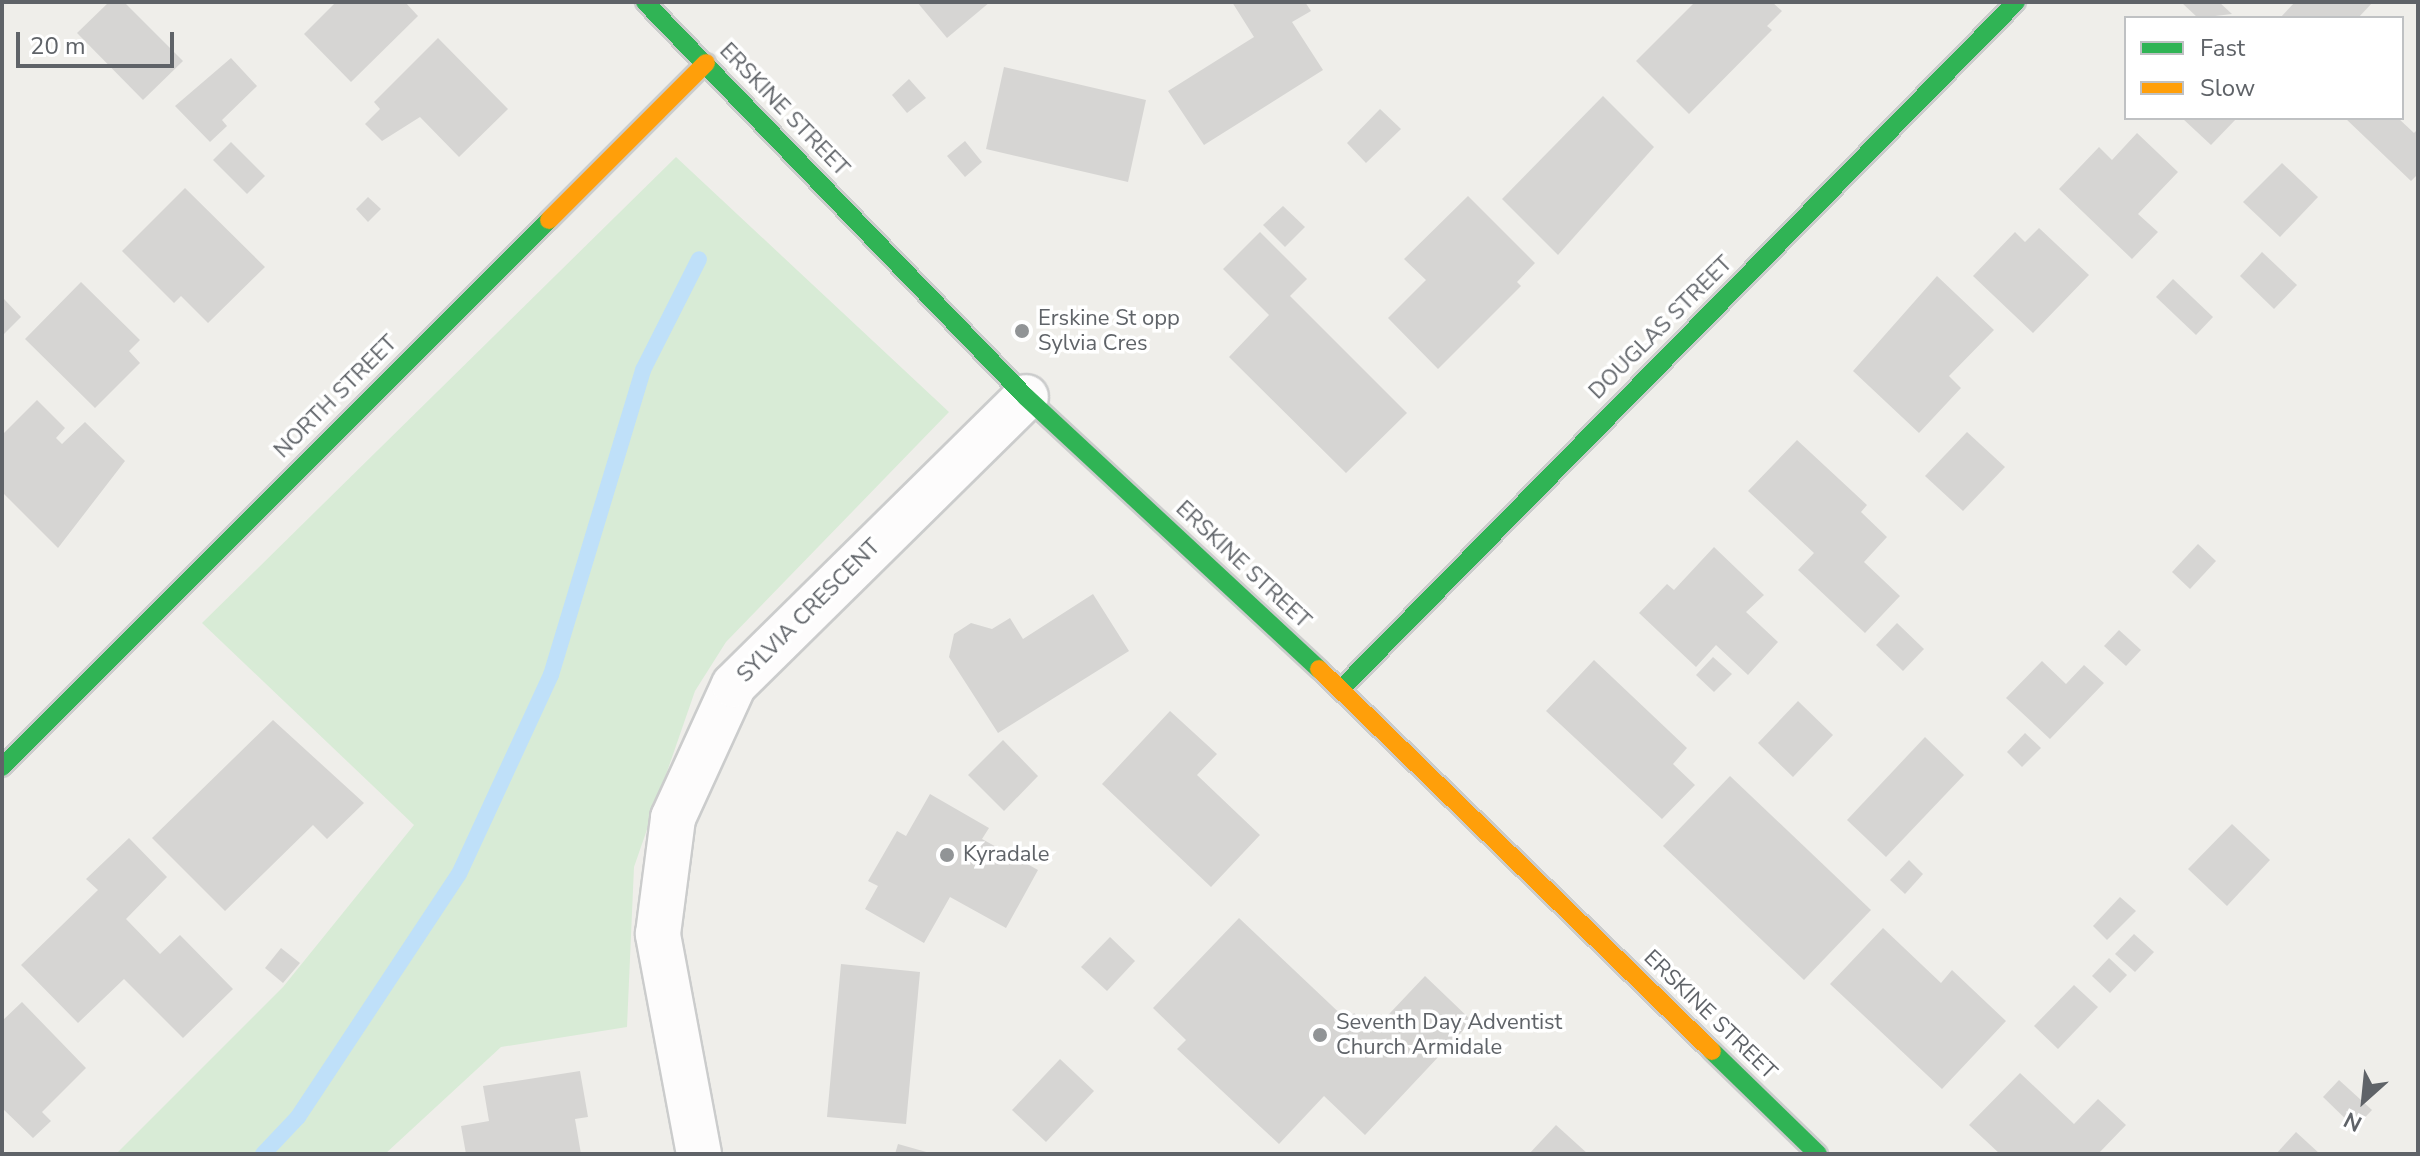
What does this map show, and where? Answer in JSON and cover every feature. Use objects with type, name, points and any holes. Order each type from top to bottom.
[{"type":"street","name":"ERSKINE STREET","points":[[645,2],[1026,397],[1341,689],[1818,1154]]},
{"type":"street","name":"DOUGLAS STREET","points":[[1341,689],[2016,2]]},
{"type":"street","name":"NORTH STREET","points":[[2,767],[706,63]]},
{"type":"street","name":"SYLVIA CRESCENT","points":[[699,1154],[658,934],[673,818],[734,685],[1026,397]]},
{"type":"green space","points":[[676,157],[949,412],[726,642],[695,691],[634,867],[627,1027],[501,1047],[385,1154],[116,1154],[283,987],[414,825],[202,623]]},
{"type":"building","points":[[109,2],[124,2],[183,61],[143,100],[77,33]]},
{"type":"building","points":[[336,2],[405,2],[418,16],[351,82],[304,34]]},
{"type":"building","points":[[917,2],[990,2],[947,38]]},
{"type":"building","points":[[1232,2],[1305,2],[1311,11],[1292,22],[1323,70],[1204,145],[1168,91],[1254,37]]},
{"type":"building","points":[[1695,2],[1772,2],[1782,11],[1767,26],[1772,30],[1689,114],[1636,61]]},
{"type":"building","points":[[2181,2],[2219,2],[2232,14],[2215,16],[2196,16]]},
{"type":"building","points":[[2295,2],[2373,2],[2360,16],[2282,16]]},
{"type":"building","points":[[438,38],[508,109],[459,157],[420,117],[382,141],[365,124],[380,109],[374,102]]},
{"type":"building","points":[[231,58],[257,86],[222,120],[227,126],[210,142],[175,106]]},
{"type":"building","points":[[1004,67],[1146,100],[1128,182],[986,149]]},
{"type":"building","points":[[909,79],[926,98],[907,113],[892,95]]},
{"type":"building","points":[[1603,96],[1654,147],[1558,255],[1502,199]]},
{"type":"building","points":[[1380,109],[1401,129],[1366,163],[1347,143]]},
{"type":"building","points":[[2184,120],[2235,120],[2211,145]]},
{"type":"building","points":[[2347,120],[2400,120],[2414,133],[2418,129],[2418,174],[2411,181]]},
{"type":"building","points":[[2137,133],[2178,172],[2138,214],[2158,232],[2132,259],[2059,189],[2099,147],[2112,160]]},
{"type":"building","points":[[965,141],[982,162],[965,177],[947,156]]},
{"type":"building","points":[[231,142],[265,176],[247,194],[213,160]]},
{"type":"building","points":[[2282,163],[2318,197],[2280,237],[2243,202]]},
{"type":"building","points":[[185,188],[265,267],[208,323],[181,296],[174,303],[122,251]]},
{"type":"building","points":[[1468,196],[1535,263],[1517,282],[1521,286],[1438,369],[1388,318],[1426,280],[1404,259]]},
{"type":"building","points":[[368,197],[381,209],[368,222],[356,209]]},
{"type":"building","points":[[1283,206],[1305,227],[1285,247],[1263,225]]},
{"type":"building","points":[[2039,228],[2089,275],[2033,333],[1973,276],[2015,232],[2025,242]]},
{"type":"building","points":[[1260,232],[1307,279],[1290,296],[1407,413],[1346,473],[1229,357],[1269,315],[1223,269]]},
{"type":"building","points":[[2262,252],[2297,285],[2274,309],[2240,276]]},
{"type":"building","points":[[1937,276],[1994,330],[1949,376],[1961,388],[1919,433],[1853,371]]},
{"type":"building","points":[[2173,279],[2213,317],[2196,335],[2156,297]]},
{"type":"building","points":[[81,282],[140,340],[129,351],[140,363],[95,408],[25,339]]},
{"type":"building","points":[[4,299],[21,317],[4,334],[2,332]]},
{"type":"building","points":[[37,400],[65,428],[56,438],[62,444],[85,422],[125,461],[58,548],[2,492],[2,435]]},
{"type":"building","points":[[1967,432],[2005,467],[1963,511],[1925,476]]},
{"type":"building","points":[[1797,440],[1867,505],[1861,512],[1887,537],[1864,562],[1900,596],[1865,633],[1798,570],[1814,553],[1748,491]]},
{"type":"building","points":[[2198,544],[2216,561],[2190,589],[2172,572]]},
{"type":"building","points":[[1714,547],[1764,595],[1746,612],[1778,642],[1748,675],[1716,645],[1696,667],[1639,613],[1667,584],[1674,590]]},
{"type":"building","points":[[1093,594],[1129,651],[998,733],[949,657],[954,634],[971,623],[992,629],[1010,618],[1023,639]]},
{"type":"building","points":[[1897,623],[1924,649],[1903,671],[1876,645]]},
{"type":"building","points":[[2119,630],[2141,650],[2126,666],[2104,646]]},
{"type":"building","points":[[1713,657],[1732,674],[1714,692],[1696,675]]},
{"type":"building","points":[[1594,660],[1687,748],[1673,764],[1695,785],[1662,819],[1546,711]]},
{"type":"building","points":[[2042,661],[2066,684],[2084,665],[2104,683],[2050,739],[2006,698]]},
{"type":"building","points":[[1798,701],[1833,735],[1793,777],[1758,743]]},
{"type":"building","points":[[1170,711],[1217,754],[1197,775],[1260,835],[1211,887],[1102,784]]},
{"type":"building","points":[[273,720],[364,803],[327,839],[313,825],[225,911],[152,838]]},
{"type":"building","points":[[2025,733],[2041,748],[2022,767],[2007,752]]},
{"type":"building","points":[[1925,737],[1964,775],[1886,857],[1847,820]]},
{"type":"building","points":[[1003,740],[1038,776],[1004,811],[968,775]]},
{"type":"building","points":[[1730,776],[1871,910],[1804,980],[1663,846]]},
{"type":"building","name":"Kyradale","points":[[930,794],[989,828],[982,839],[1038,870],[1006,928],[950,897],[924,943],[865,909],[878,886],[868,881],[897,831],[906,836]]},
{"type":"building","points":[[2232,824],[2270,860],[2227,906],[2188,869]]},
{"type":"building","points":[[129,838],[167,877],[126,919],[160,954],[180,935],[233,989],[183,1038],[124,979],[78,1023],[21,965],[98,890],[86,879]]},
{"type":"building","points":[[1909,860],[1923,874],[1905,894],[1890,880]]},
{"type":"building","points":[[2120,897],[2136,911],[2107,940],[2093,926]]},
{"type":"building","name":"Seventh Day Adventist Church Armidale","points":[[1239,918],[1348,1021],[1354,1013],[1373,1031],[1425,976],[1472,1021],[1365,1135],[1324,1096],[1279,1144],[1177,1049],[1186,1040],[1153,1008]]},
{"type":"building","points":[[1883,928],[1941,983],[1952,970],[2006,1021],[1942,1089],[1830,984]]},
{"type":"building","points":[[2134,934],[2154,952],[2135,972],[2115,954]]},
{"type":"building","points":[[1110,937],[1135,961],[1107,991],[1081,967]]},
{"type":"building","points":[[281,948],[300,963],[283,983],[265,968]]},
{"type":"building","points":[[2109,958],[2127,975],[2110,993],[2092,976]]},
{"type":"building","points":[[841,964],[920,972],[906,1124],[827,1117]]},
{"type":"building","points":[[2074,985],[2098,1007],[2058,1049],[2034,1026]]},
{"type":"building","points":[[22,1002],[86,1068],[42,1112],[51,1121],[33,1138],[2,1108],[2,1021]]},
{"type":"building","points":[[1060,1059],[1094,1091],[1046,1142],[1012,1110]]},
{"type":"building","points":[[580,1071],[588,1117],[575,1119],[581,1154],[466,1154],[461,1126],[489,1121],[483,1086]]},
{"type":"building","points":[[2020,1073],[2074,1124],[2098,1099],[2126,1125],[2098,1154],[2000,1154],[1969,1125]]},
{"type":"building","points":[[2339,1080],[2372,1110],[2355,1128],[2323,1097]]},
{"type":"building","points":[[1556,1125],[1588,1154],[1529,1154]]},
{"type":"building","points":[[2296,1132],[2320,1154],[2276,1154]]},
{"type":"building","points":[[898,1144],[930,1153],[930,1154],[895,1154]]},
{"type":"waterway","points":[[263,1154],[298,1117],[459,874],[551,675],[643,370],[699,259]]},
{"type":"traffic: fast","points":[[645,2],[1026,397],[1319,669]]},
{"type":"traffic: fast","points":[[1341,689],[2016,2]]},
{"type":"traffic: fast","points":[[2,767],[549,220]]},
{"type":"traffic: fast","points":[[1712,1051],[1818,1154]]},
{"type":"traffic: slow","points":[[549,220],[706,63]]},
{"type":"traffic: slow","points":[[1319,669],[1712,1051]]},
{"type":"place","name":"Erskine St opp Sylvia Cres","points":[[1022,331]]},
{"type":"place","name":"Kyradale","points":[[947,855]]},
{"type":"place","name":"Seventh Day Adventist Church Armidale","points":[[1320,1035]]}]
